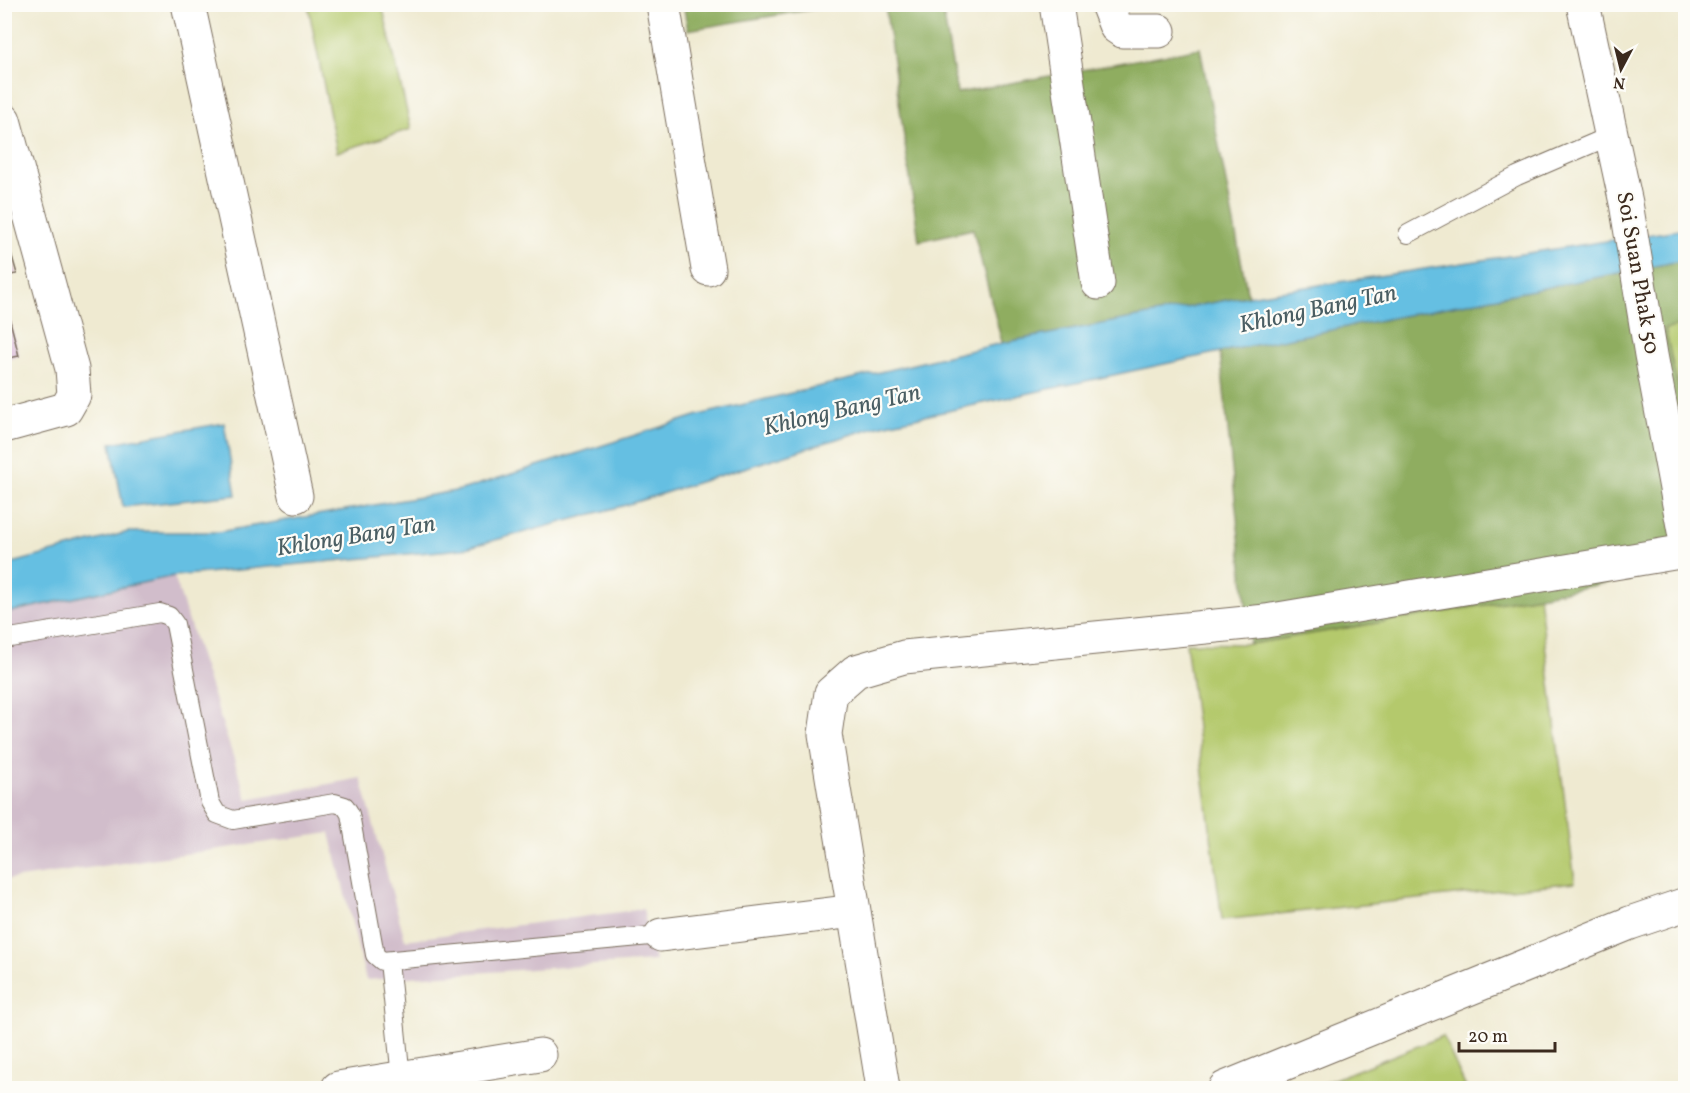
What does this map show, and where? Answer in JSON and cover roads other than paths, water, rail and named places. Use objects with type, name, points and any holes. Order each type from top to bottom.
[{"type":"street","points":[[188,4],[296,495]]},
{"type":"street","points":[[663,4],[708,269]]},
{"type":"street","points":[[1056,4],[1098,283]]},
{"type":"street","points":[[1107,4],[1116,27],[1122,31],[1159,31]]},
{"type":"street","name":"Soi Suan Phak 50","points":[[1583,4],[1626,203],[1651,355],[1686,542]]},
{"type":"street","points":[[4,120],[72,369],[75,395],[66,409],[4,426]]},
{"type":"street","points":[[882,1089],[825,734],[831,693],[856,671],[904,657],[1266,621],[1686,551]]},
{"type":"street","points":[[1225,1089],[1630,923],[1686,904]]},
{"type":"street","points":[[661,935],[854,912]]},
{"type":"street","points":[[338,1089],[540,1055]]},
{"type":"lane","points":[[1408,234],[1517,176],[1610,136]]},
{"type":"lane","points":[[4,639],[160,613],[169,616],[175,624],[210,802],[217,814],[233,820],[335,803],[345,806],[350,814],[375,955],[382,961],[661,935]]},
{"type":"lane","points":[[389,961],[390,1082]]},
{"type":"water","name":"Khlong Bang Tan","points":[[1685,229],[1685,260],[1220,352],[878,426],[626,505],[462,549],[174,576],[5,613],[5,565],[128,532],[218,532],[461,490],[699,415],[1002,343],[1248,296]]},
{"type":"water","points":[[224,423],[236,495],[123,507],[111,443]]}]
